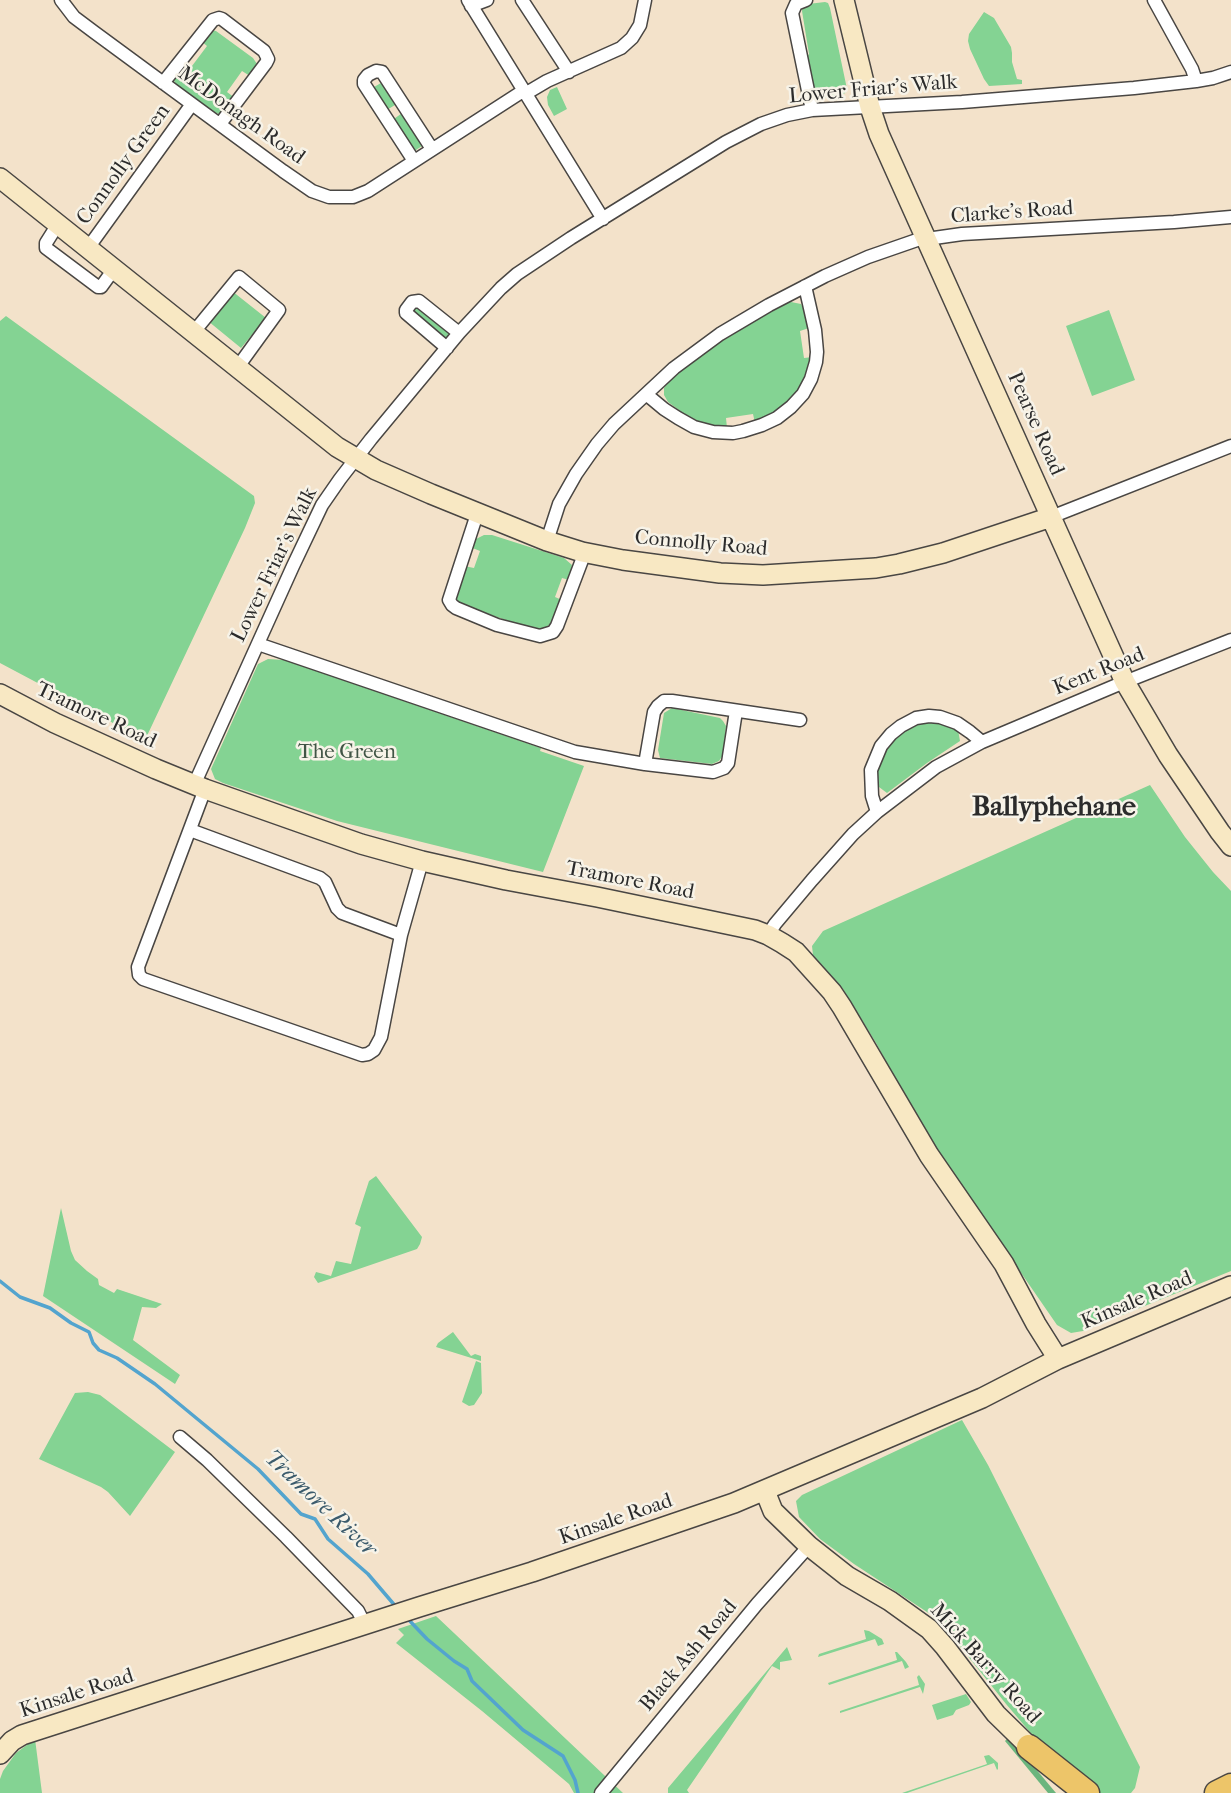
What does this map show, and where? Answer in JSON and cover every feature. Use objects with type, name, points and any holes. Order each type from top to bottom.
[{"type":"highway","points":[[1029,1747],[1087,1793]]},
{"type":"highway","points":[[1217,1793],[1231,1786]]},
{"type":"street","name":"McDonagh Road","points":[[61,0],[74,18],[312,191],[341,198],[359,195],[376,186],[524,92],[614,53],[628,43],[640,24],[645,0]]},
{"type":"street","points":[[486,0],[470,3],[603,219]]},
{"type":"street","points":[[522,0],[569,72]]},
{"type":"street","points":[[806,0],[796,4],[792,13],[812,110]]},
{"type":"street","name":"Pearse Road","points":[[844,0],[879,134],[1125,682],[1168,755],[1227,834]]},
{"type":"street","points":[[1154,0],[1196,81]]},
{"type":"street","name":"Connolly Green","points":[[163,83],[213,20],[222,19],[264,51],[268,59],[220,124]]},
{"type":"street","points":[[414,161],[364,84],[368,75],[378,70],[382,72],[432,149]]},
{"type":"street","name":"Lower Friar's Walk","points":[[401,936],[381,1037],[374,1050],[362,1055],[149,982],[139,975],[138,967],[190,830],[199,787],[258,644],[315,518],[356,458],[459,333],[501,288],[517,274],[751,128],[787,115],[812,110],[1016,98],[1196,81],[1231,72]]},
{"type":"street","name":"Connolly Green","points":[[88,248],[192,104]]},
{"type":"street","points":[[385,117],[404,105]]},
{"type":"street","name":"Connolly Road","points":[[0,178],[337,447],[376,470],[477,514],[582,552],[623,560],[743,575],[876,568],[943,554],[1051,517],[1231,446]]},
{"type":"street","name":"Clarke's Road","points":[[547,541],[559,504],[605,433],[674,368],[720,334],[805,286],[868,257],[927,239],[962,234],[1231,217]]},
{"type":"street","points":[[58,225],[46,243],[46,248],[98,287],[101,287],[114,269]]},
{"type":"street","points":[[193,333],[239,277],[279,310],[237,368]]},
{"type":"street","points":[[646,394],[678,418],[713,432],[743,431],[777,418],[803,394],[816,362],[815,330],[805,286]]},
{"type":"street","points":[[447,348],[405,310],[412,302],[419,301],[459,333]]},
{"type":"street","points":[[477,514],[449,600],[456,608],[498,625],[540,636],[553,632],[582,560],[582,552]]},
{"type":"street","name":"Kent Road","points":[[768,935],[851,836],[877,812],[935,768],[982,742],[1231,640]]},
{"type":"street","points":[[258,644],[575,752],[645,764],[713,772],[724,768],[728,763],[736,711]]},
{"type":"street","name":"Tramore Road","points":[[0,694],[55,723],[156,769],[336,836],[422,861],[506,880],[755,930],[796,952],[832,992],[926,1151],[1004,1264],[1058,1359]]},
{"type":"street","points":[[645,764],[654,712],[661,703],[672,701],[800,720]]},
{"type":"street","points":[[877,812],[872,796],[871,770],[881,746],[902,726],[916,718],[940,717],[957,723],[982,742]]},
{"type":"street","points":[[190,830],[320,878],[325,882],[342,913],[401,936],[422,861]]},
{"type":"street","name":"Kinsale Road","points":[[0,1756],[22,1735],[626,1541],[765,1491],[982,1398],[1058,1359],[1231,1286]]},
{"type":"street","points":[[180,1437],[207,1460],[372,1622]]},
{"type":"street","name":"Mick Barry Road","points":[[765,1491],[773,1510],[810,1546],[847,1576],[890,1601],[929,1629],[996,1714],[1073,1793]]},
{"type":"street","name":"Black Ash Road","points":[[601,1792],[757,1604],[810,1546]]},
{"type":"green space","points":[[825,2],[830,8],[847,89],[840,96],[820,98],[813,95],[805,60],[809,54],[802,11],[803,6],[808,4]]},
{"type":"green space","points":[[984,12],[994,18],[1011,47],[1017,79],[1022,80],[1022,84],[989,86],[984,79],[968,41],[969,34]]},
{"type":"green space","points":[[210,30],[216,31],[253,58],[257,64],[250,76],[242,71],[227,92],[235,98],[219,114],[177,86],[173,79],[185,62],[192,66],[207,46],[200,40]]},
{"type":"green space","points":[[381,83],[386,84],[400,102],[385,111],[373,90]]},
{"type":"green space","points":[[557,87],[567,109],[554,116],[547,97],[550,90]]},
{"type":"green space","points":[[405,111],[424,141],[416,150],[391,121]]},
{"type":"green space","points":[[232,291],[266,318],[241,348],[208,321]]},
{"type":"green space","points":[[791,302],[801,304],[807,316],[809,328],[800,331],[804,358],[813,357],[806,379],[796,394],[776,414],[755,423],[753,414],[726,418],[727,428],[700,422],[668,402],[664,388],[671,378],[762,313]]},
{"type":"green space","points":[[417,306],[450,332],[447,337],[444,338],[412,311]]},
{"type":"green space","points":[[1109,310],[1135,380],[1092,396],[1066,326]]},
{"type":"green space","points":[[6,316],[254,496],[255,503],[245,528],[145,740],[0,663],[0,321]]},
{"type":"green space","points":[[484,535],[492,535],[564,558],[572,565],[569,580],[562,578],[555,597],[562,600],[555,620],[544,629],[538,631],[462,605],[457,600],[455,595],[464,566],[474,568],[480,551],[470,547],[474,540]]},
{"type":"green space","name":"The Green","points":[[268,659],[284,660],[541,748],[540,751],[584,766],[543,872],[337,821],[215,779],[211,769],[258,664]]},
{"type":"green space","points":[[672,708],[720,718],[723,721],[726,726],[723,755],[719,761],[712,764],[660,758],[658,750],[664,713]]},
{"type":"green space","points":[[937,721],[958,730],[960,741],[887,793],[879,787],[876,768],[878,759],[895,737],[915,724]]},
{"type":"green space","points":[[1150,785],[1185,837],[1231,891],[1231,1271],[1083,1331],[1071,1333],[1057,1325],[928,1138],[876,1043],[843,989],[813,955],[812,946],[823,931]]},
{"type":"green space","points":[[376,1176],[422,1237],[420,1244],[417,1249],[318,1283],[314,1277],[316,1272],[331,1276],[336,1261],[351,1264],[361,1227],[355,1224],[369,1181]]},
{"type":"green space","points":[[61,1208],[75,1260],[98,1279],[99,1285],[114,1293],[117,1289],[162,1304],[156,1308],[142,1307],[133,1340],[180,1375],[175,1384],[43,1296]]},
{"type":"green space","points":[[453,1332],[471,1356],[481,1356],[481,1361],[436,1347]]},
{"type":"green space","points":[[476,1361],[481,1363],[482,1393],[474,1405],[469,1406],[462,1402]]},
{"type":"green space","points":[[75,1393],[100,1395],[175,1452],[130,1516],[101,1487],[39,1459]]},
{"type":"green space","points":[[962,1420],[988,1465],[1140,1767],[1135,1788],[1131,1793],[1097,1793],[1047,1752],[930,1614],[820,1539],[799,1517],[796,1501],[802,1495]]},
{"type":"green space","points":[[436,1616],[623,1793],[574,1793],[569,1784],[396,1643],[404,1635],[398,1629]]},
{"type":"green space","points":[[864,1630],[882,1639],[884,1644],[878,1646],[875,1639],[818,1657],[819,1654],[866,1639]]},
{"type":"green space","points":[[787,1647],[792,1660],[780,1662],[780,1670],[772,1666],[687,1790],[689,1793],[668,1793],[668,1788]]},
{"type":"green space","points":[[895,1652],[909,1667],[905,1669],[902,1661],[829,1685],[828,1683],[897,1660]]},
{"type":"green space","points":[[919,1675],[925,1684],[923,1694],[920,1687],[840,1713],[919,1685]]},
{"type":"green space","points":[[966,1694],[971,1702],[969,1705],[956,1710],[953,1715],[937,1720],[932,1705]]},
{"type":"green space","points":[[1009,1737],[1056,1793],[1048,1793],[1005,1741]]},
{"type":"green space","points":[[35,1739],[42,1793],[0,1793],[3,1771],[16,1753]]},
{"type":"green space","points":[[989,1755],[998,1763],[997,1770],[994,1763],[902,1793],[987,1764],[984,1756]]},
{"type":"waterway","name":"Tramore River","points":[[0,1281],[20,1297],[50,1308],[89,1332],[99,1350],[117,1358],[155,1384],[258,1469],[301,1514],[315,1519],[328,1539],[368,1574],[397,1608]]},
{"type":"waterway","name":"Tramore River","points":[[407,1618],[427,1639],[467,1669],[472,1681],[523,1730],[563,1756],[575,1780],[578,1793]]},
{"type":"district","name":"Ballyphehane","points":[[1054,808]]}]
